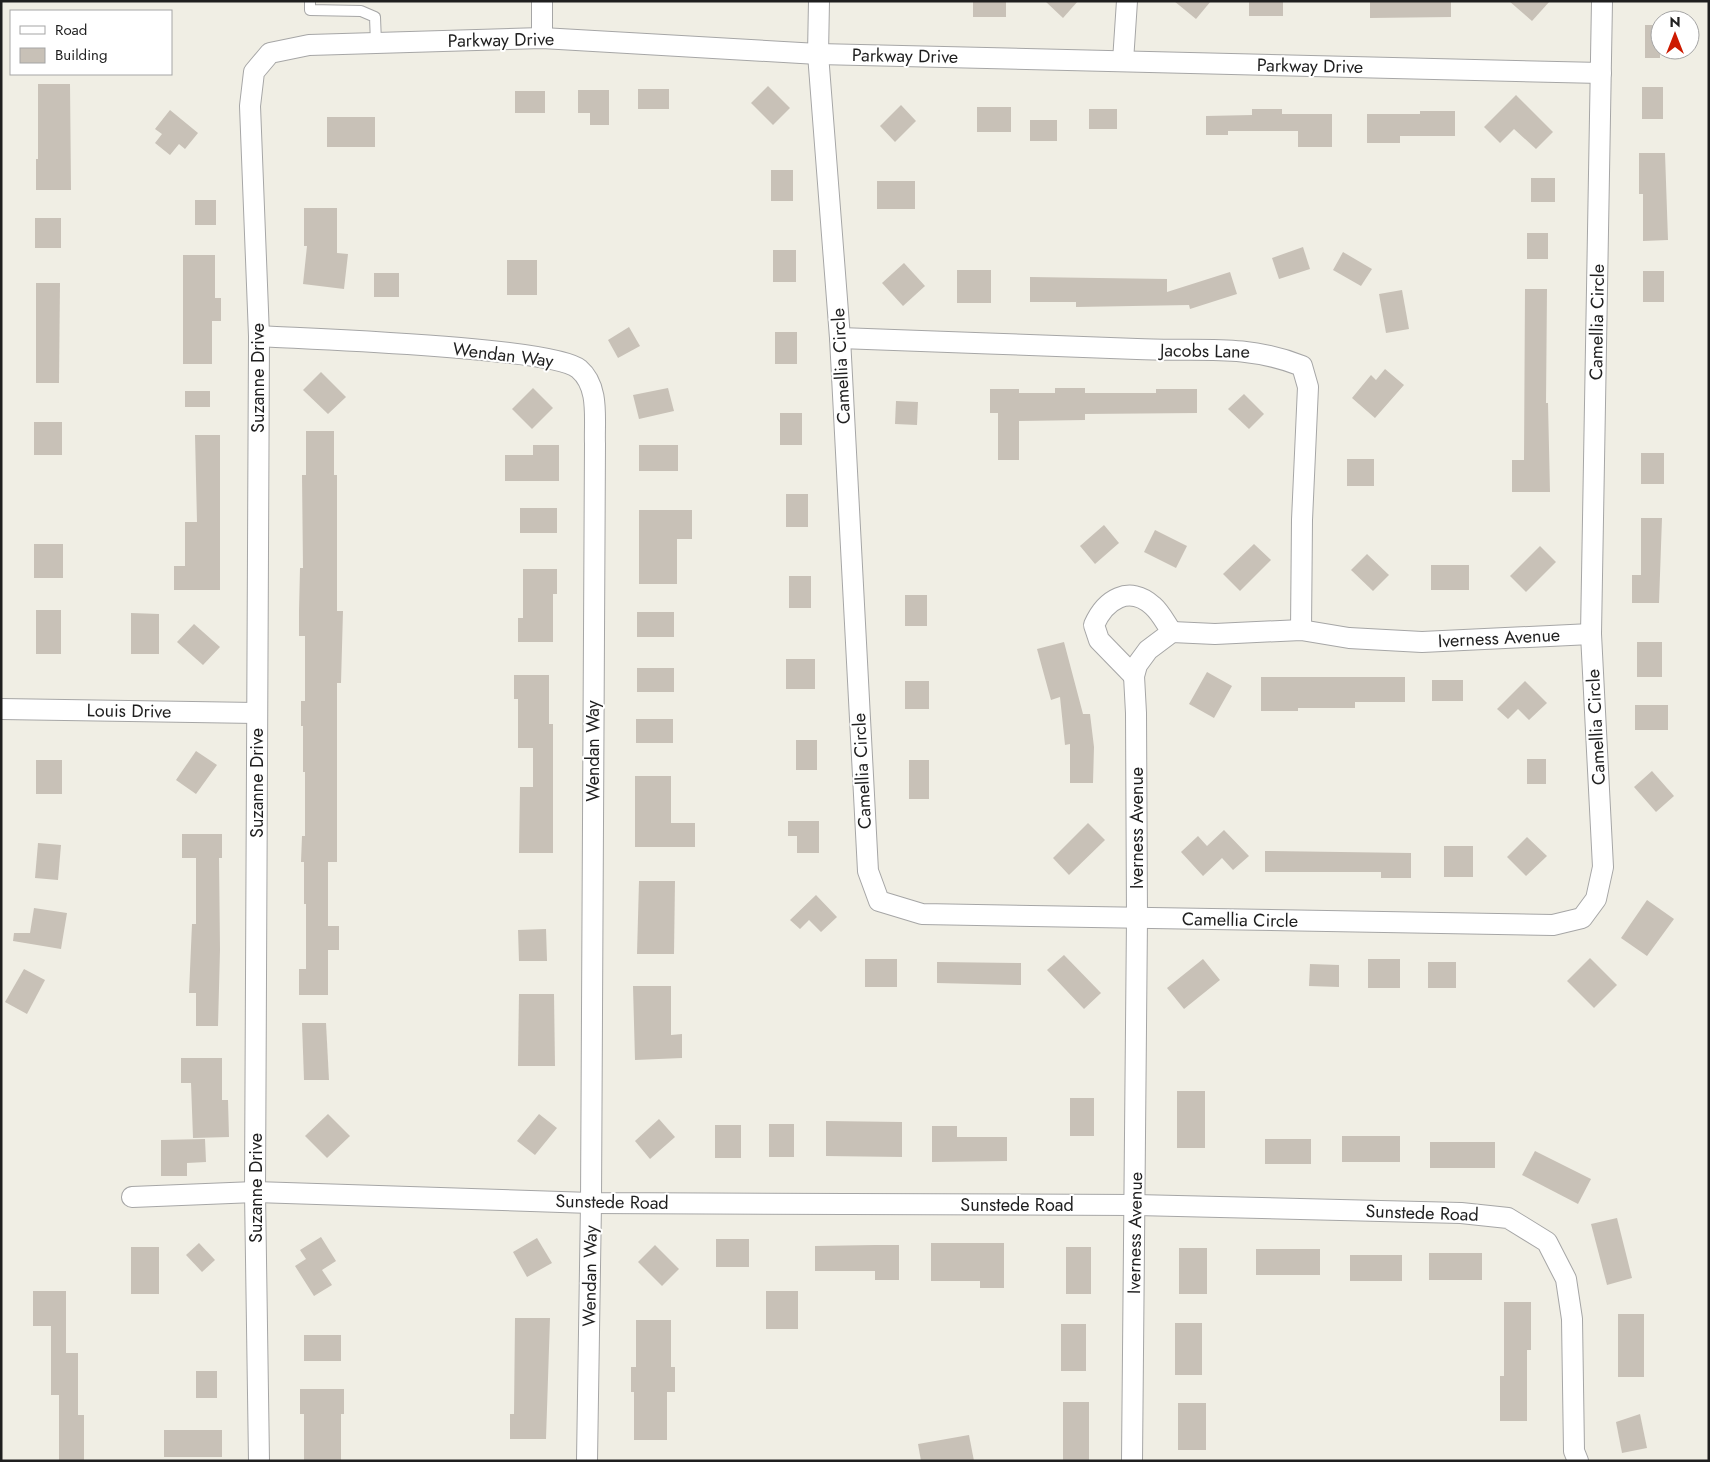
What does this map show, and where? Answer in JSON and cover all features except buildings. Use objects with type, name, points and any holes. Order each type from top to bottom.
[{"type":"street","points":[[542,1],[542,38]]},
{"type":"street","name":"Camellia Circle","points":[[819,1],[818,54],[840,338],[868,871],[879,901],[922,914],[1553,925],[1582,918],[1596,898],[1603,867],[1591,634],[1602,1]]},
{"type":"street","points":[[1124,61],[1127,1]]},
{"type":"street","name":"Parkway Drive","points":[[250,106],[254,72],[270,53],[309,45],[542,38],[818,54],[1601,73]]},
{"type":"street","name":"Suzanne Drive","points":[[250,106],[259,336],[255,1192],[258,1461]]},
{"type":"street","name":"Wendan Way","points":[[259,336],[493,351],[556,359],[578,368],[593,388],[595,444],[592,1203],[587,1461]]},
{"type":"street","name":"Jacobs Lane","points":[[840,338],[1152,350],[1241,349],[1276,356],[1302,366],[1308,387],[1302,520],[1301,630]]},
{"type":"street","points":[[1134,676],[1099,640],[1094,624],[1101,610],[1109,601],[1124,596],[1138,597],[1153,606],[1172,632]]},
{"type":"street","name":"Iverness Avenue","points":[[1132,1461],[1136,1206],[1137,918],[1136,713],[1134,676],[1137,665],[1148,650],[1172,632],[1214,634],[1301,630],[1349,638],[1422,642],[1591,634]]},
{"type":"street","name":"Louis Drive","points":[[1,709],[257,713]]},
{"type":"street","name":"Sunstede Road","points":[[132,1197],[255,1192],[592,1203],[1136,1206],[1461,1213],[1508,1218],[1547,1242],[1566,1279],[1572,1319],[1574,1451],[1578,1461]]},
{"type":"lane","points":[[310,1],[310,10],[361,11],[375,17],[376,43]]}]
